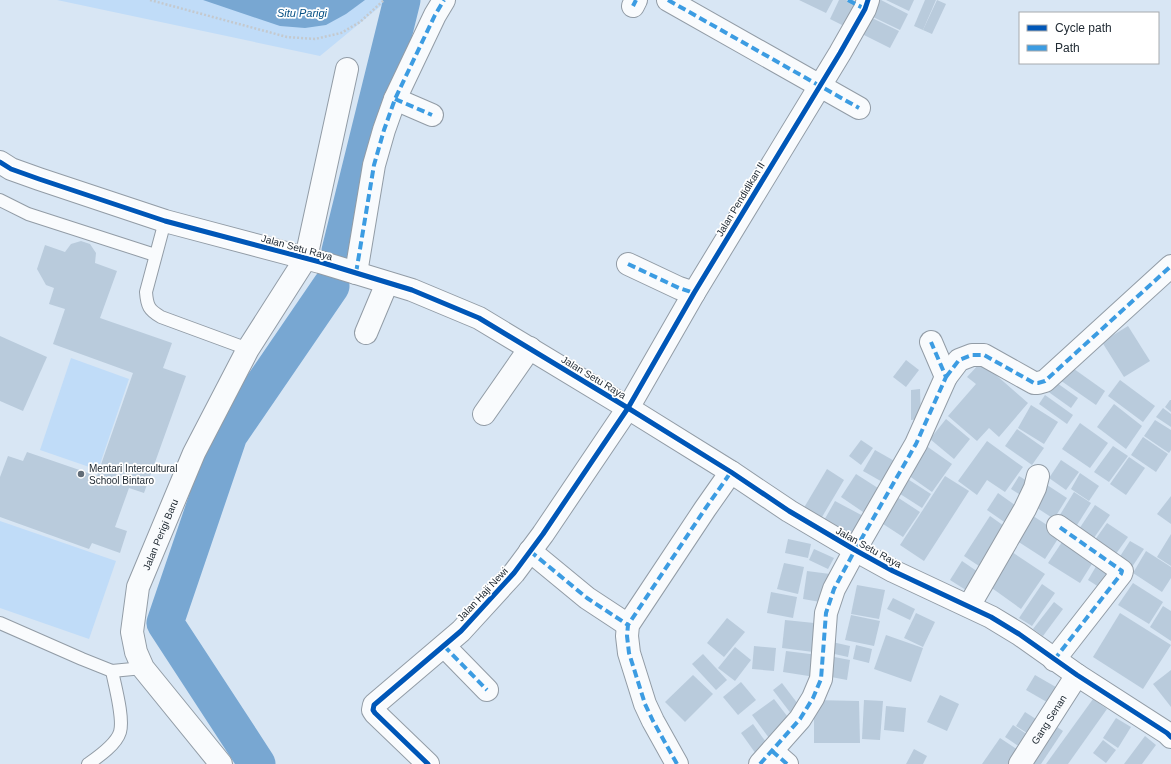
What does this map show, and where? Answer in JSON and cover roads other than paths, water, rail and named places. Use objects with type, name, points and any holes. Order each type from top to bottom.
[{"type":"street","points":[[351,271],[374,166],[384,130],[395,98],[435,15],[444,0]]},
{"type":"street","points":[[668,0],[858,108]]},
{"type":"street","name":"Jalan Pendidikan II","points":[[628,408],[694,293],[840,53],[860,3]]},
{"type":"street","points":[[313,260],[347,68]]},
{"type":"street","points":[[395,98],[432,115]]},
{"type":"street","name":"Jalan Setu Raya","points":[[0,162],[11,169],[165,221],[313,260],[412,290],[479,318],[628,408],[789,511],[855,550],[893,571],[991,617],[1019,634],[1077,675],[1170,733]]},
{"type":"street","name":"Jalan Perigi Baru","points":[[222,764],[143,668],[136,652],[132,632],[138,587],[194,453],[248,349],[313,260]]},
{"type":"street","points":[[628,264],[694,293]]},
{"type":"street","points":[[773,760],[813,698],[821,679],[826,613],[834,589],[916,444],[946,377],[959,360],[972,354],[984,355],[1034,383],[1045,381],[1171,266]]},
{"type":"street","points":[[366,333],[387,283]]},
{"type":"street","points":[[931,342],[946,377]]},
{"type":"street","points":[[484,414],[530,348]]},
{"type":"street","name":"Jalan Haji Newi","points":[[428,764],[375,713],[373,708],[374,704],[444,646],[514,573],[628,408]]},
{"type":"street","points":[[677,764],[645,704],[630,652],[627,636],[628,625],[730,472]]},
{"type":"street","points":[[969,606],[1025,509],[1035,488],[1038,476]]},
{"type":"street","points":[[1054,660],[1122,571],[1058,526]]},
{"type":"street","points":[[530,551],[587,598],[628,625]]},
{"type":"street","points":[[444,646],[487,690]]},
{"type":"street","name":"Gang Senan","points":[[1020,764],[1077,675]]},
{"type":"lane","points":[[0,200],[28,214],[155,255]]},
{"type":"lane","points":[[165,221],[146,292],[146,302],[151,311],[161,317],[248,349]]},
{"type":"lane","points":[[0,623],[112,671],[143,668]]},
{"type":"lane","points":[[88,764],[107,751],[120,733],[121,721],[112,671]]},
{"type":"water","name":"Situ Parigi","points":[[203,0],[365,0],[346,14],[326,25],[305,28],[280,26]]},
{"type":"waterway","points":[[340,251],[402,0]]},
{"type":"waterway","points":[[257,764],[165,623],[229,435],[331,286]]},
{"type":"place","name":"Mentari Intercultural School Bintaro","points":[[81,474]]}]
